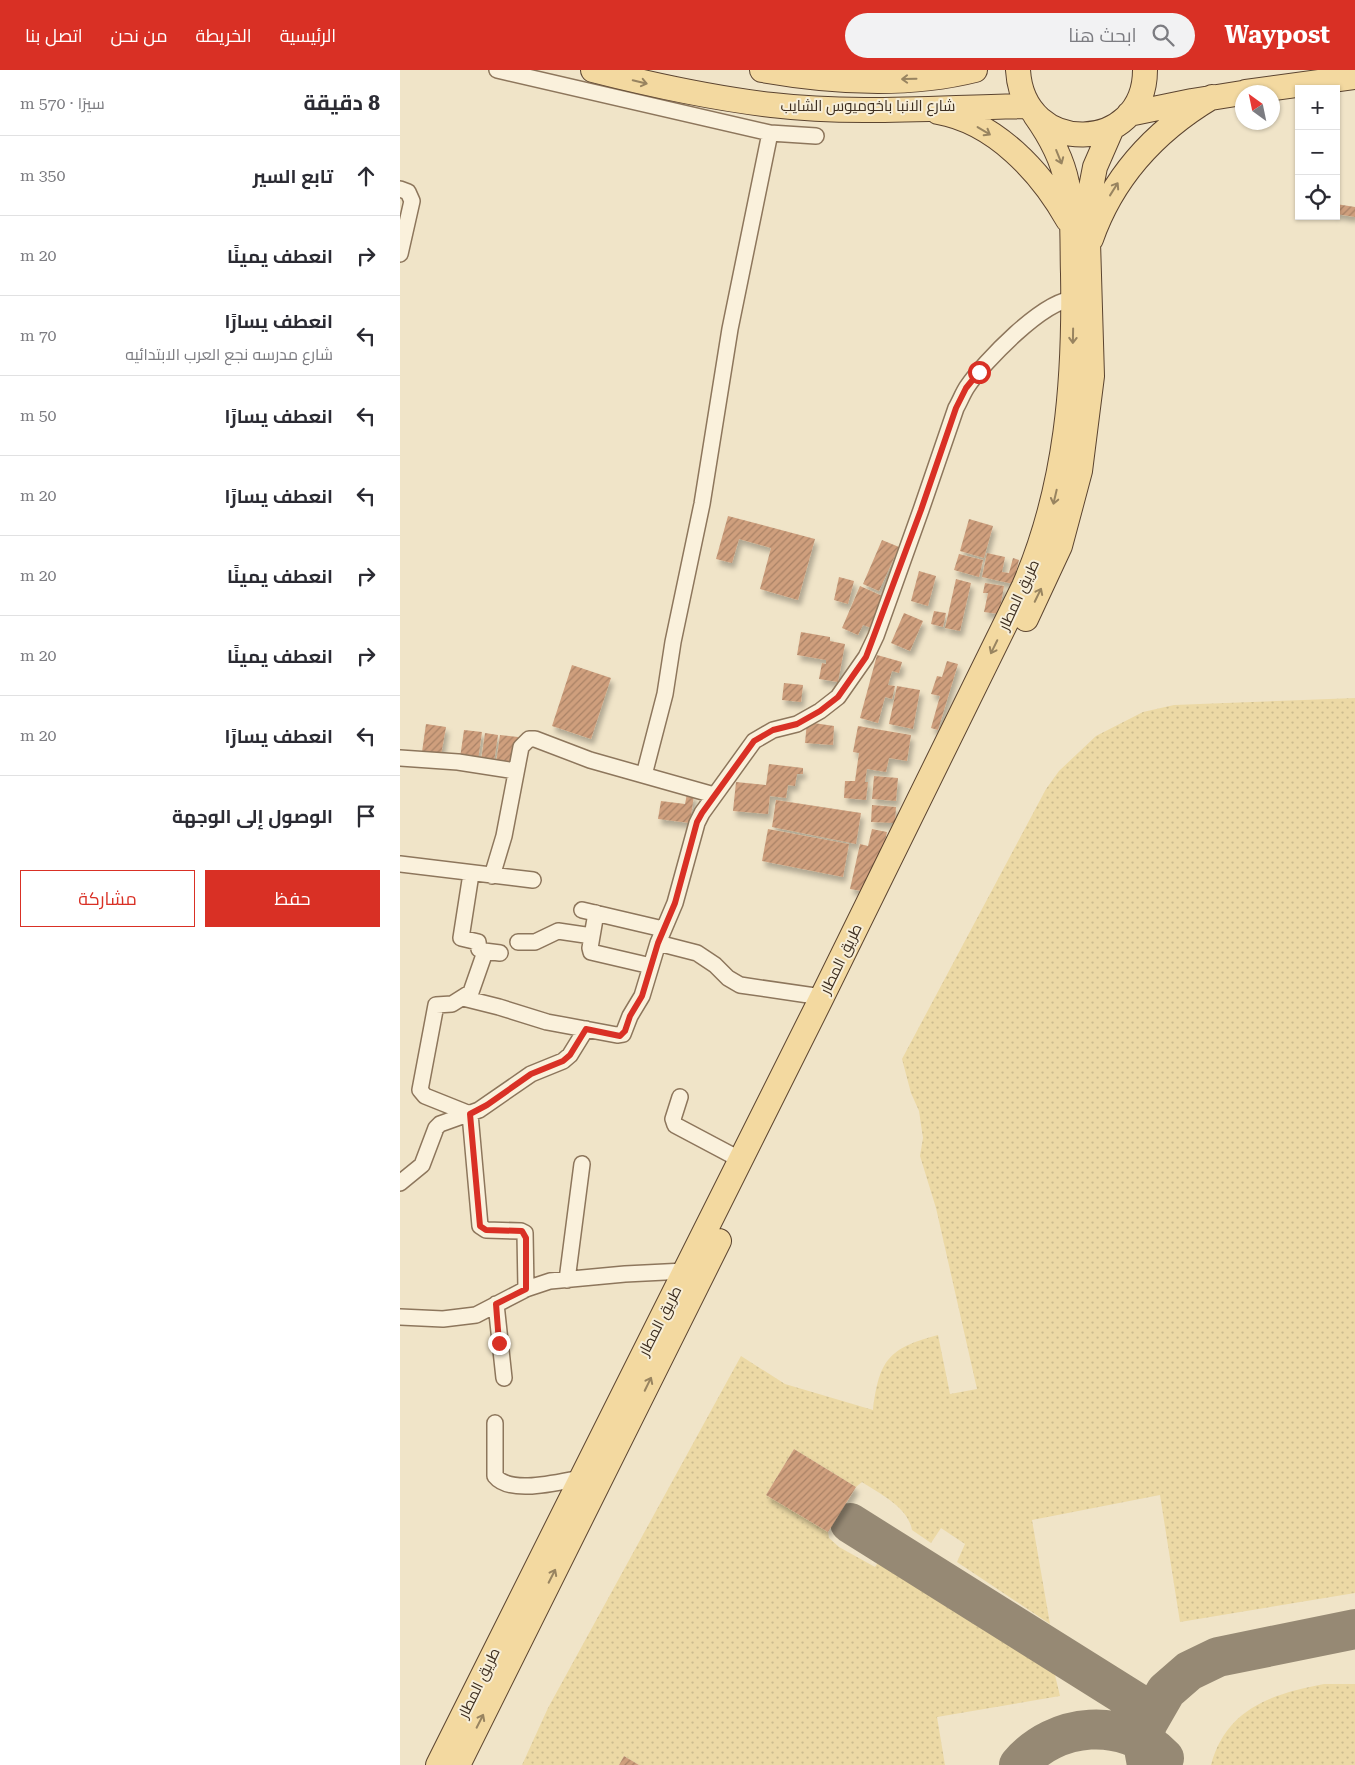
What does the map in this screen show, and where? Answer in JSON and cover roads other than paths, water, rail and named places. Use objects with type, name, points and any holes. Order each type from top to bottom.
[{"type":"main road","name":"شارع الانبا باخوميوس الشايب","points":[[593,70],[671,89],[773,106],[922,110],[1031,110]]},
{"type":"main road","name":"شارع الانبا باخوميوس الشايب","points":[[762,70],[873,80],[923,79],[975,70]]},
{"type":"main road","name":"طريق المطار","points":[[458,1765],[622,1417],[1045,582],[1060,546],[1080,471],[1081,394],[1068,183],[1050,136],[1031,110],[1019,82],[1018,70]]},
{"type":"main road","name":"طريق المطار","points":[[438,1765],[581,1478],[622,1417],[685,1271],[822,997],[1024,586],[1040,549],[1081,394],[1092,331],[1087,208],[1090,187],[1096,167],[1121,121],[1142,91],[1145,70]]},
{"type":"main road","points":[[1280,88],[1355,77]]},
{"type":"main road","points":[[1031,110],[1054,129],[1077,135],[1089,135],[1121,121],[1212,97],[1235,94]]},
{"type":"main road","points":[[1088,250],[1097,222],[1125,172],[1164,130],[1212,97]]},
{"type":"main road","points":[[922,110],[950,114],[999,140],[1041,178],[1071,224]]},
{"type":"street","points":[[497,70],[770,132],[816,136]]},
{"type":"street","points":[[644,775],[665,694],[673,642],[702,504],[730,329],[770,132]]},
{"type":"street","points":[[400,189],[408,192],[412,201],[400,254]]},
{"type":"street","points":[[463,998],[546,1022],[620,1036],[623,1034],[630,1016],[641,998],[661,936],[675,903],[697,822],[714,795],[754,741],[773,730],[797,724],[820,711],[838,697],[852,680],[876,636],[956,408],[966,388],[979,372],[1023,328],[1056,303],[1074,299]]},
{"type":"street","points":[[492,876],[504,836],[521,747],[524,742],[535,739],[590,760],[714,795]]},
{"type":"street","points":[[400,758],[458,762],[516,771]]},
{"type":"street","points":[[400,864],[533,880]]},
{"type":"street","points":[[471,874],[461,938],[478,942],[479,949],[500,953]]},
{"type":"street","points":[[651,966],[591,952],[592,936],[589,911],[661,936],[698,953],[716,965],[728,978],[740,985],[822,997]]},
{"type":"street","points":[[518,942],[535,942],[558,931],[592,936]]},
{"type":"street","points":[[470,1114],[425,1096],[420,1090],[436,1005],[438,1003],[452,1004],[463,998],[473,988],[484,950]]},
{"type":"street","points":[[400,1183],[422,1165],[436,1128],[440,1124],[470,1114],[487,1105],[531,1074],[563,1061],[570,1055],[586,1029]]},
{"type":"street","points":[[680,1097],[673,1119],[674,1125],[741,1160]]},
{"type":"street","points":[[470,1114],[480,1226],[486,1230],[522,1231],[525,1233],[526,1289]]},
{"type":"street","points":[[567,1280],[582,1164]]},
{"type":"street","points":[[400,1318],[462,1318],[476,1315],[526,1289],[550,1281],[685,1271]]},
{"type":"street","points":[[496,1304],[504,1378]]},
{"type":"street","points":[[495,1423],[494,1476],[499,1481],[504,1484],[518,1486],[581,1478]]}]
